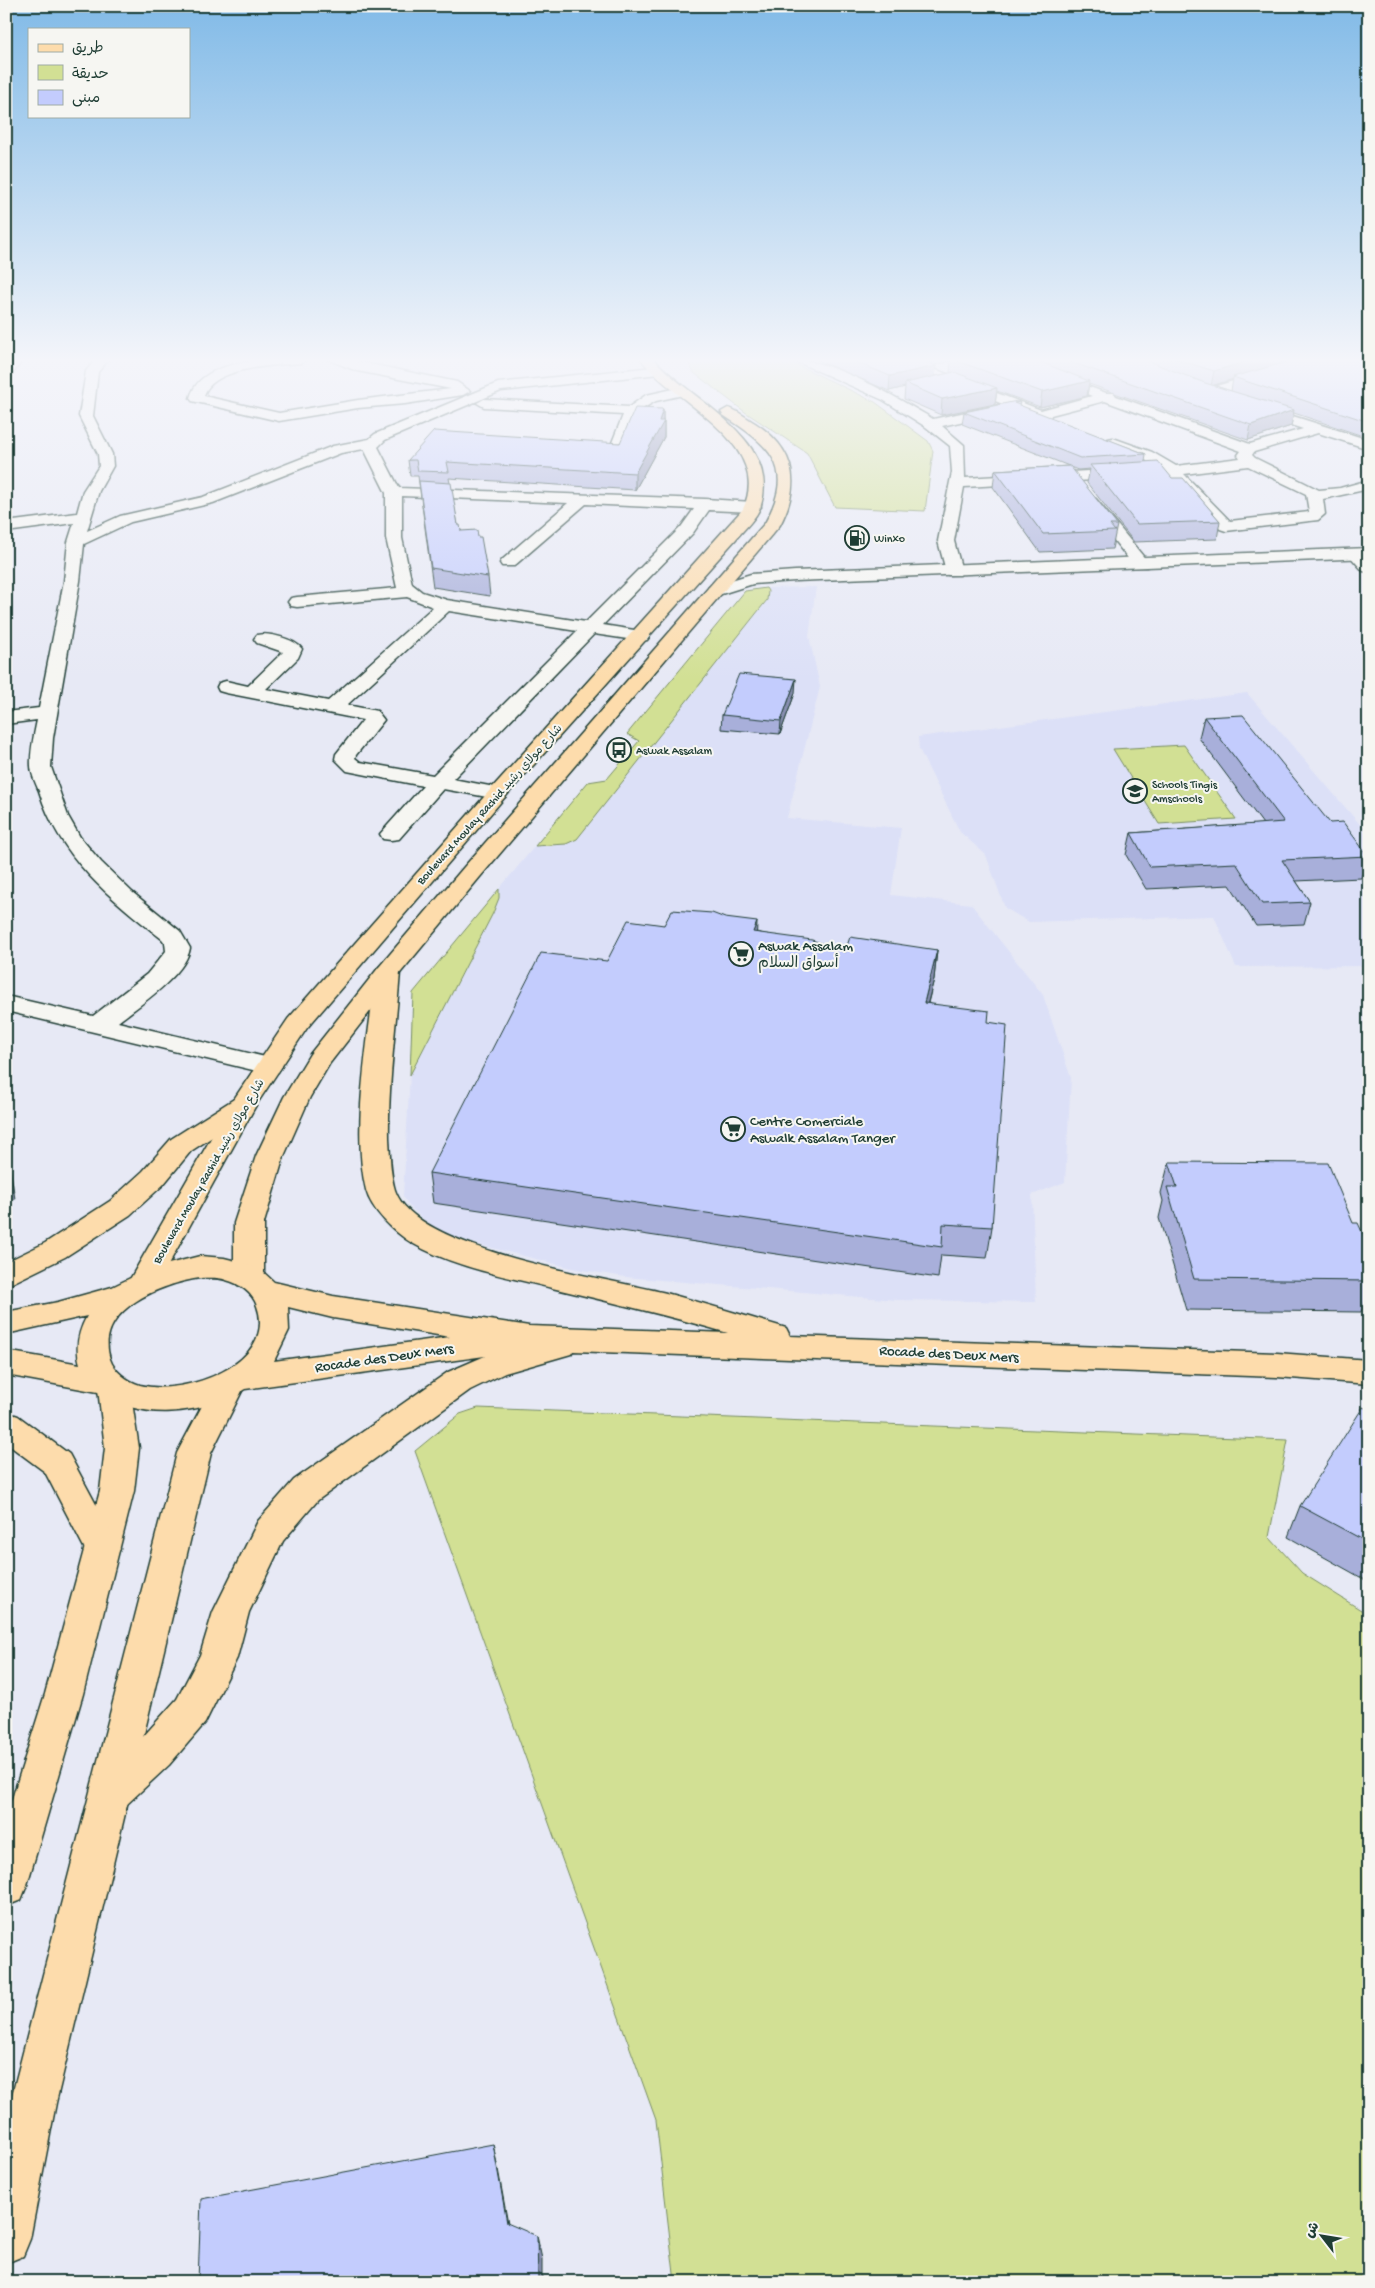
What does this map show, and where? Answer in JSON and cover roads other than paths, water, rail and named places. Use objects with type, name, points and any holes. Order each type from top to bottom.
[{"type":"main road","points":[[753,466],[756,475],[753,507]]},
{"type":"main road","name":"Boulevard Moulay Rachid شارع مولاي رشيد","points":[[258,1284],[249,1223],[270,1156],[297,1097],[319,1060],[388,972],[772,525],[783,507],[787,491],[782,466]]},
{"type":"main road","name":"Boulevard Moulay Rachid شارع مولاي رشيد","points":[[133,1289],[243,1105],[297,1024],[328,986],[498,793],[730,536],[753,507]]},
{"type":"main road","points":[[388,972],[375,1112],[376,1161],[381,1192],[398,1218],[422,1236],[446,1248],[476,1259],[666,1304],[810,1347]]},
{"type":"main road","points":[[6,1275],[56,1250],[120,1208],[153,1178],[182,1144],[243,1105]]},
{"type":"main road","name":"Rocade des Deux Mers","points":[[6,1323],[58,1313],[133,1289],[172,1271],[200,1267],[226,1269],[258,1284],[333,1307],[529,1338],[810,1347],[1277,1366],[1369,1372]]},
{"type":"main road","name":"Rocade des Deux Mers","points":[[234,1380],[266,1350],[276,1329],[275,1308],[258,1284]]},
{"type":"main road","name":"Rocade des Deux Mers","points":[[109,1385],[92,1362],[92,1339],[102,1316],[133,1289]]},
{"type":"main road","name":"Rocade des Deux Mers","points":[[6,1363],[109,1385],[126,1395],[155,1401],[188,1398],[234,1380],[529,1338]]},
{"type":"main road","points":[[112,1793],[155,1752],[191,1711],[218,1658],[232,1612],[270,1531],[306,1490],[459,1382],[496,1364],[582,1340]]},
{"type":"main road","points":[[6,2239],[32,2103],[89,1874],[112,1793],[194,1453],[234,1380]]},
{"type":"main road","points":[[6,1885],[64,1694],[117,1490],[122,1448],[109,1385]]},
{"type":"main road","points":[[6,1425],[57,1463],[102,1549]]},
{"type":"street","points":[[99,1024],[158,978],[178,950],[176,941],[124,897],[93,867],[71,840],[57,816],[41,767],[48,713],[72,581],[76,542],[91,490],[106,466]]},
{"type":"street","points":[[76,542],[126,519],[208,500],[295,466]]},
{"type":"street","points":[[379,466],[394,492],[394,538],[404,586],[409,592]]},
{"type":"street","points":[[954,571],[946,541],[959,472],[958,466]]},
{"type":"street","points":[[1165,466],[1173,471],[1226,526],[1312,517],[1317,514],[1318,511],[1311,491],[1268,466]]},
{"type":"street","points":[[956,483],[1173,471],[1198,466]]},
{"type":"street","points":[[1072,478],[1141,564]]},
{"type":"street","points":[[1314,496],[1341,492],[1369,484]]},
{"type":"street","points":[[394,492],[408,491],[753,507]]},
{"type":"street","points":[[538,497],[544,516],[557,521]]},
{"type":"street","points":[[508,563],[582,499]]},
{"type":"street","points":[[391,834],[436,783],[687,530],[705,504]]},
{"type":"street","points":[[6,527],[82,517]]},
{"type":"street","points":[[751,549],[753,558],[764,566],[795,576]]},
{"type":"street","points":[[715,591],[751,579],[795,576],[1141,564],[1362,553],[1369,567]]},
{"type":"street","points":[[297,602],[409,592],[444,605],[640,636]]},
{"type":"street","points":[[333,707],[444,605]]},
{"type":"street","points":[[252,692],[292,654],[293,649],[290,647],[263,639]]},
{"type":"street","points":[[226,687],[366,714],[374,720],[346,754],[345,759],[349,764],[363,769],[498,793]]},
{"type":"street","points":[[6,718],[48,713]]},
{"type":"street","points":[[7,1003],[269,1066]]},
{"type":"place","name":"Winxo","points":[[857,538]]},
{"type":"place","name":"Aswak Assalam","points":[[619,750]]},
{"type":"place","name":"Schools Tingis Amschools","points":[[1135,791]]},
{"type":"place","name":"Aswak Assalam أسواق السلام","points":[[741,954]]},
{"type":"place","name":"Centre Comerciale Aswalk Assalam Tanger","points":[[733,1129]]}]
